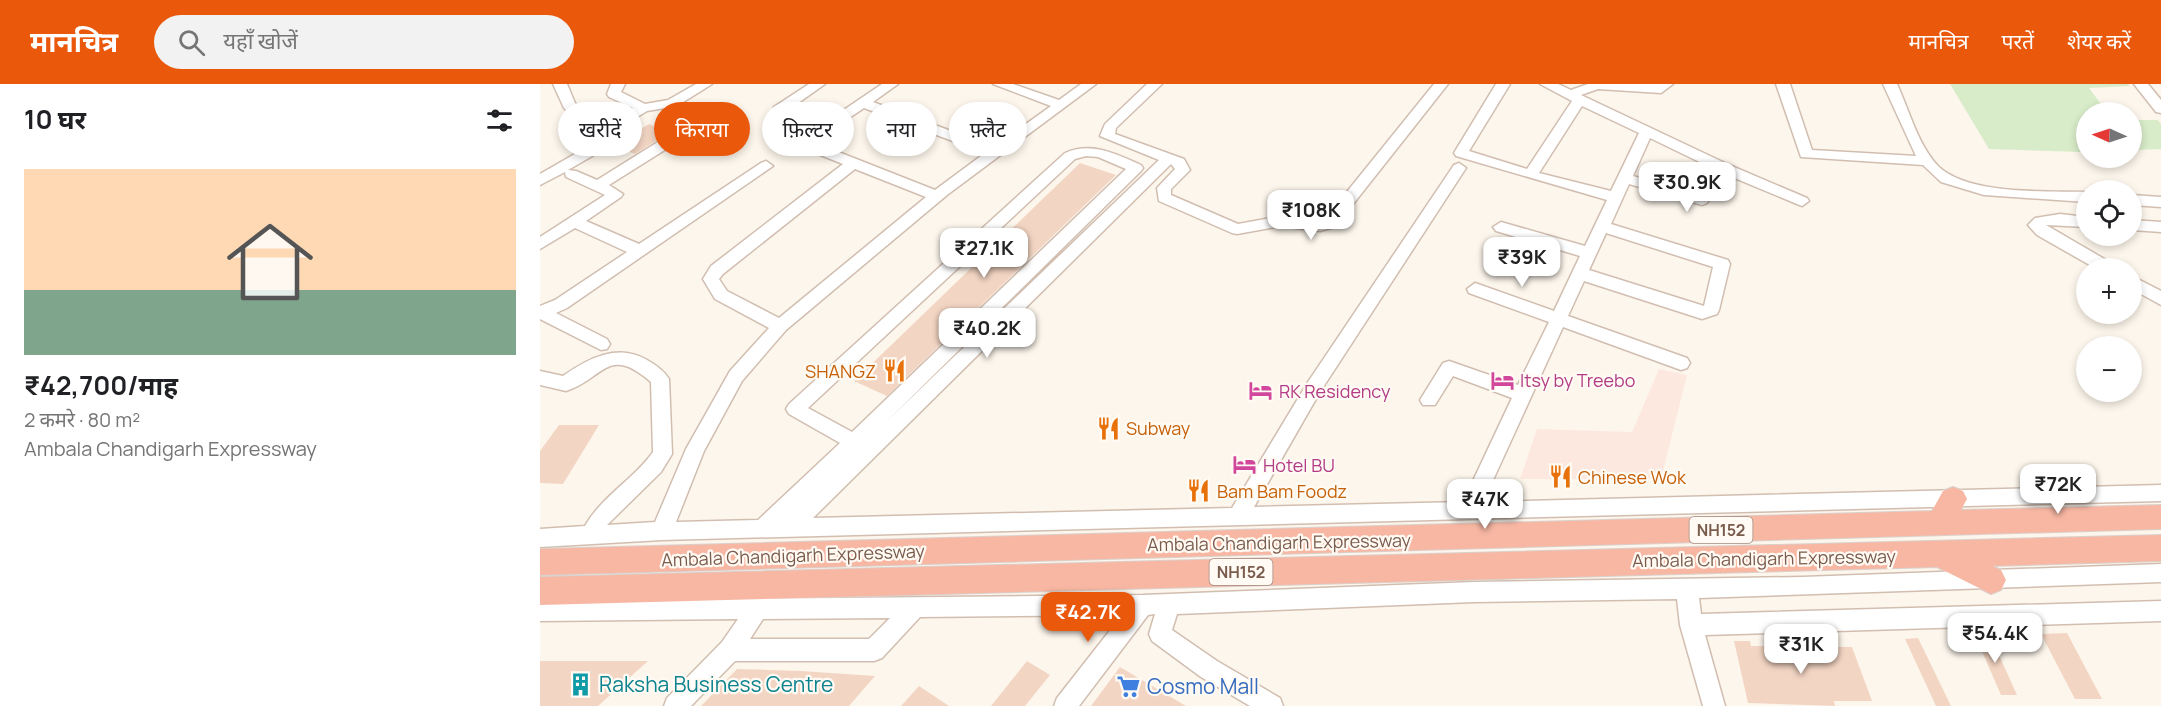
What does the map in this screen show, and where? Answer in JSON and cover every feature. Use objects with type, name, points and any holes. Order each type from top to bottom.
[{"type":"highway","name":"Ambala Chandigarh Expressway","points":[[540,562],[1946,511],[2161,517]]},
{"type":"highway","name":"Ambala Chandigarh Expressway","points":[[540,591],[2161,548]]},
{"type":"highway","points":[[1941,554],[1990,580]]},
{"type":"street","points":[[561,84],[568,102]]},
{"type":"street","points":[[618,84],[615,94],[643,108],[672,103],[705,84]]},
{"type":"street","points":[[791,102],[818,84]]},
{"type":"street","points":[[891,84],[805,141],[805,144],[936,196]]},
{"type":"street","points":[[1000,84],[1062,105]]},
{"type":"street","points":[[1027,131],[1089,84]]},
{"type":"street","points":[[1155,84],[1110,127],[1107,136],[1118,142],[1179,162],[1183,170],[1164,188],[1164,198],[1237,229],[1281,221],[1320,225],[1330,223],[1440,84]]},
{"type":"street","points":[[1503,84],[1461,153],[1530,175],[1614,197]]},
{"type":"street","points":[[1547,84],[1722,167],[1802,201]]},
{"type":"street","points":[[1530,175],[1575,98],[1597,85],[1661,89],[1665,84]]},
{"type":"street","points":[[1782,84],[1806,153],[1927,161]]},
{"type":"street","points":[[1890,84],[1927,161],[1937,173],[1971,188],[2076,196]]},
{"type":"street","points":[[2141,84],[2161,109]]},
{"type":"street","points":[[863,103],[949,135]]},
{"type":"street","points":[[1468,512],[1646,132]]},
{"type":"street","points":[[598,186],[654,151]]},
{"type":"street","points":[[789,529],[918,391],[1136,168],[1092,151],[1076,152],[1070,156],[795,409],[854,442]]},
{"type":"street","points":[[540,180],[583,156]]},
{"type":"street","points":[[662,531],[695,449],[736,376],[780,326],[936,196],[994,156]]},
{"type":"street","points":[[761,530],[854,442],[918,391],[1169,158]]},
{"type":"street","points":[[780,326],[721,295],[711,279],[717,270],[853,164]]},
{"type":"street","points":[[540,312],[561,304],[766,166]]},
{"type":"street","points":[[1624,178],[1702,200],[1722,167]]},
{"type":"street","points":[[1238,516],[1314,387],[1460,168]]},
{"type":"street","points":[[540,244],[615,196],[572,174]]},
{"type":"street","points":[[2142,201],[2161,202]]},
{"type":"street","points":[[2076,221],[2049,219],[2040,221],[2037,225],[2091,258]]},
{"type":"street","points":[[574,222],[640,251]]},
{"type":"street","points":[[1579,273],[1702,314],[1711,310],[1722,264],[1601,226]]},
{"type":"street","points":[[2142,226],[2161,227]]},
{"type":"street","points":[[1501,227],[1588,253]]},
{"type":"street","points":[[2142,288],[2161,299]]},
{"type":"street","points":[[1475,289],[1681,363]]},
{"type":"street","points":[[540,312],[601,344]]},
{"type":"street","points":[[540,378],[566,384],[598,361],[623,358],[650,369],[660,379],[663,454],[644,478],[603,512],[591,535]]},
{"type":"street","points":[[1429,400],[1449,368],[1522,394]]},
{"type":"street","points":[[540,538],[662,531],[1238,516],[1468,512],[1946,511],[2161,493]]},
{"type":"street","points":[[540,611],[759,607],[915,608],[1143,605],[1474,592],[1687,590],[2161,573]]},
{"type":"street","points":[[1687,590],[1691,625],[1714,706]]},
{"type":"street","points":[[1169,603],[1160,634],[1209,669],[1272,706]]},
{"type":"street","points":[[1065,706],[1143,605]]},
{"type":"street","points":[[675,706],[730,650],[759,607]]},
{"type":"street","points":[[730,650],[874,650],[915,608]]},
{"type":"street","points":[[1691,625],[2161,611]]},
{"type":"shaded area","points":[[1659,369],[1687,375],[1661,479],[1520,479],[1537,429],[1632,432]]},
{"type":"green space","points":[[1950,84],[2128,84],[2130,86],[2089,88],[2100,102],[2076,102],[2076,152],[1989,149]]},
{"type":"green space","points":[[2142,120],[2158,120],[2161,124],[2161,149],[2142,150]]},
{"type":"building","points":[[649,124],[654,126],[654,142],[642,150],[642,128]]},
{"type":"building","points":[[1080,163],[1116,175],[887,396],[854,381]]},
{"type":"building","points":[[559,425],[599,425],[563,484],[540,483],[540,451]]},
{"type":"building","points":[[1974,633],[1989,633],[2017,695],[2001,695]]},
{"type":"building","points":[[2067,633],[2102,699],[2075,699],[2041,634]]},
{"type":"building","points":[[1918,638],[1951,706],[1936,706],[1905,639]]},
{"type":"building","points":[[1734,641],[1750,641],[1751,646],[1852,647],[1872,701],[1834,701],[1835,706],[1748,703]]},
{"type":"building","name":"Raksha Business Centre","points":[[540,661],[648,661],[598,706],[540,706]]},
{"type":"building","points":[[1027,661],[1050,675],[1025,706],[991,706]]},
{"type":"building","name":"Cosmo Mall","points":[[1120,667],[1186,706],[1091,706]]},
{"type":"building","points":[[737,669],[875,676],[849,706],[701,706]]},
{"type":"building","points":[[919,686],[949,706],[901,706]]},
{"type":"place","name":"SHANGZ","points":[[894,371]]},
{"type":"place","name":"Itsy by Treebo","points":[[1502,380]]},
{"type":"place","name":"RK Residency","points":[[1261,391]]},
{"type":"place","name":"Subway","points":[[1108,428]]},
{"type":"place","name":"Hotel BU","points":[[1245,465]]},
{"type":"place","name":"Chinese Wok","points":[[1560,477]]},
{"type":"place","name":"Bam Bam Foodz","points":[[1199,491]]},
{"type":"place","name":"Raksha Business Centre","points":[[581,684]]},
{"type":"place","name":"Cosmo Mall","points":[[1129,686]]}]
